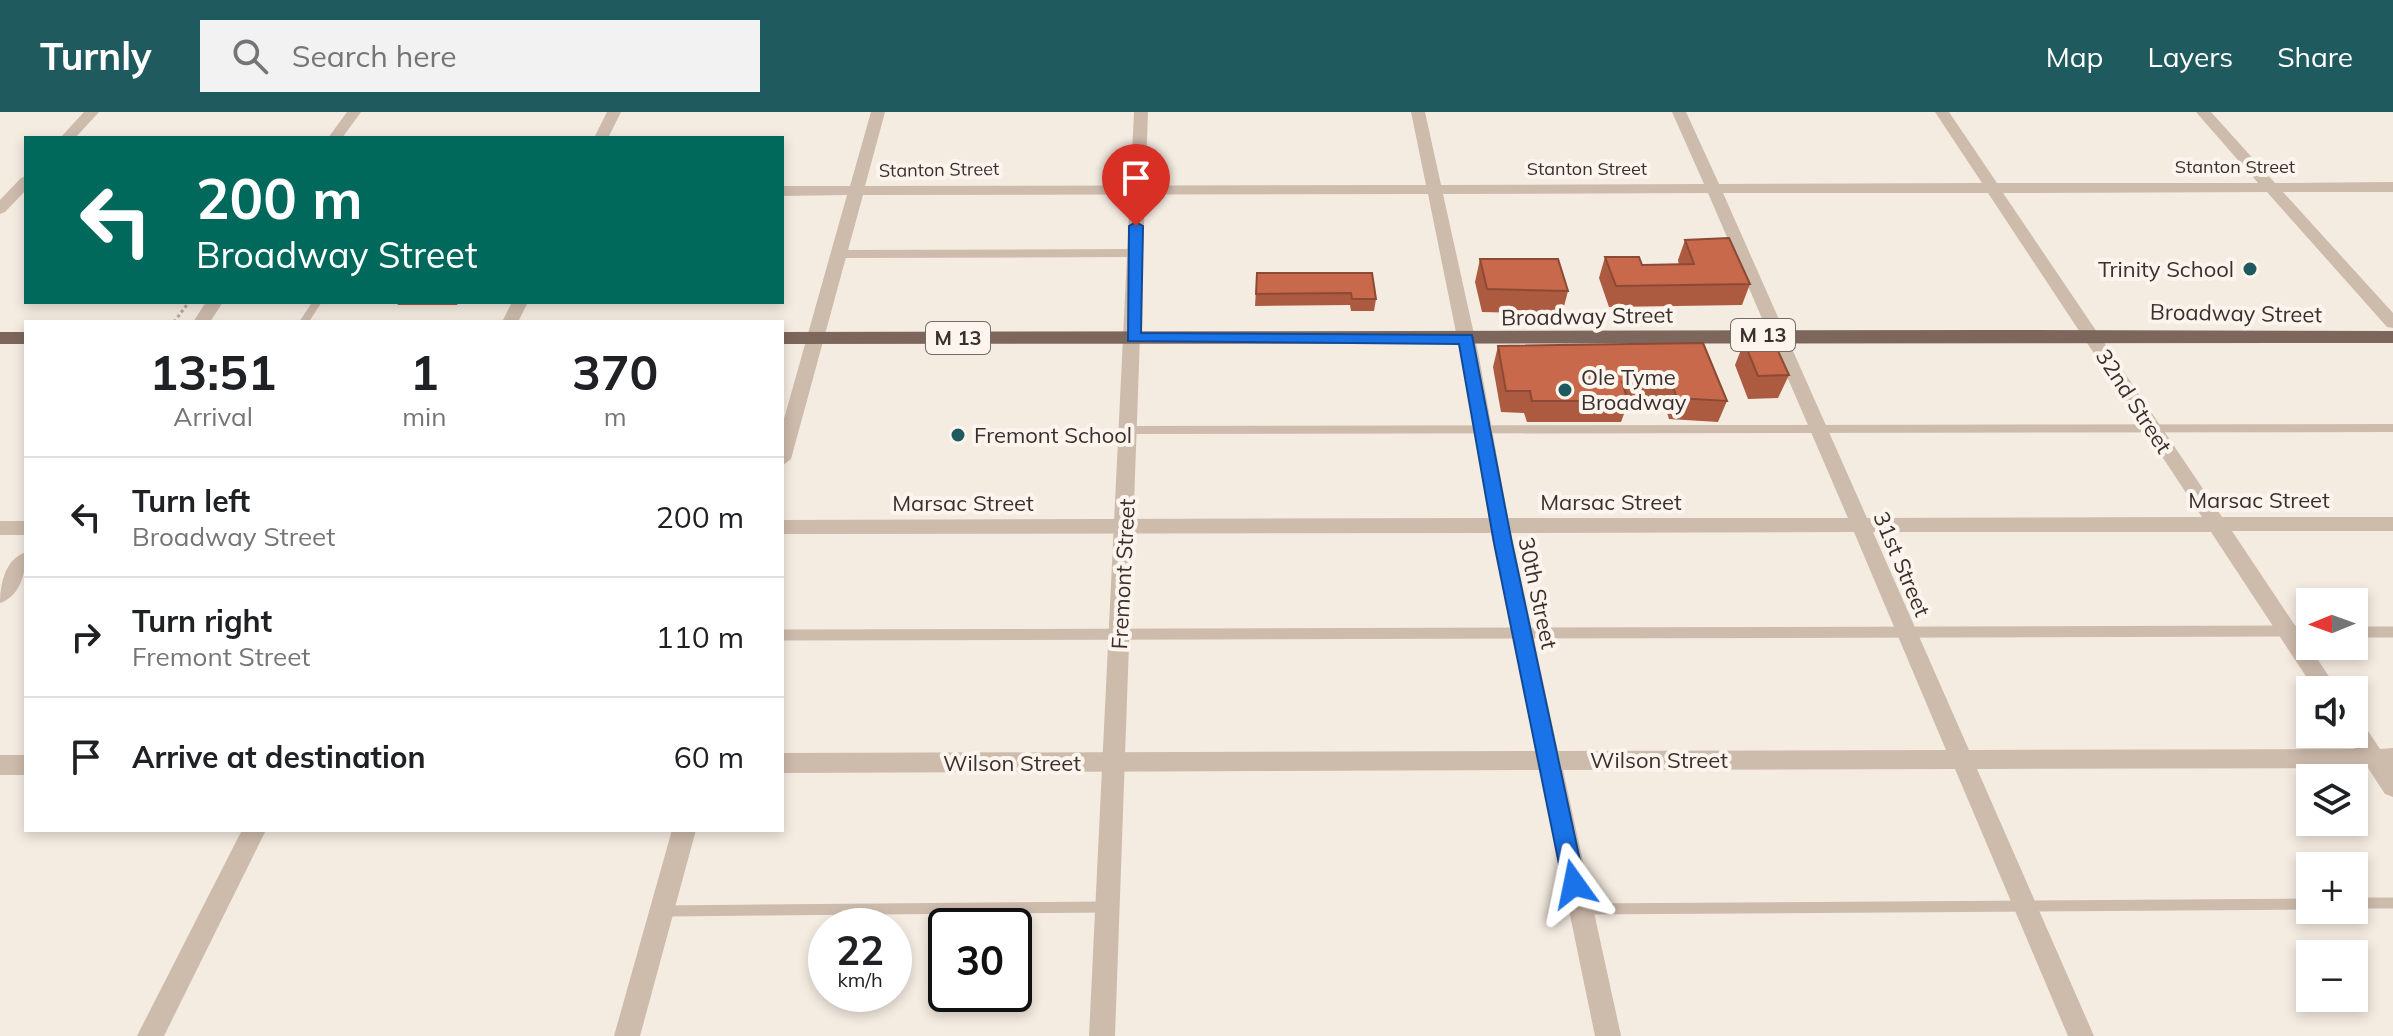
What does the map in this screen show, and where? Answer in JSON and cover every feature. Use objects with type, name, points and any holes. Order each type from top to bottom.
[{"type":"main road","name":"Broadway Street","points":[[784,338],[1466,339],[2089,334],[2393,337]]},
{"type":"main road","points":[[0,338],[24,338]]},
{"type":"street","points":[[69,136],[92,112]]},
{"type":"street","points":[[336,136],[354,112]]},
{"type":"street","points":[[602,136],[614,112]]},
{"type":"street","points":[[784,452],[878,112]]},
{"type":"street","name":"Fremont Street","points":[[1102,1036],[1141,112]]},
{"type":"street","name":"30th Street","points":[[1418,112],[1466,339],[1500,527],[1608,1036]]},
{"type":"street","name":"31st Street","points":[[1679,112],[1779,335],[2081,1036]]},
{"type":"street","name":"32nd Street","points":[[1942,112],[2318,676]]},
{"type":"street","points":[[2203,112],[2393,323]]},
{"type":"street","name":"Stanton Street","points":[[784,191],[2393,187]]},
{"type":"street","points":[[0,209],[17,189]]},
{"type":"street","name":"Marsac Street","points":[[784,527],[2393,524]]},
{"type":"street","points":[[0,528],[24,528]]},
{"type":"street","points":[[0,595],[24,563]]},
{"type":"street","points":[[2368,743],[2384,758],[2393,787]]},
{"type":"street","name":"Wilson Street","points":[[784,763],[2384,758]]},
{"type":"street","points":[[0,765],[24,765]]},
{"type":"street","points":[[150,1036],[253,832]]},
{"type":"street","points":[[627,1036],[683,832]]},
{"type":"lane","points":[[840,254],[1136,253]]},
{"type":"lane","points":[[1129,430],[2393,428]]},
{"type":"lane","points":[[784,635],[2296,632]]},
{"type":"lane","points":[[2368,632],[2393,632]]},
{"type":"lane","points":[[2368,903],[2393,903]]},
{"type":"lane","points":[[1579,909],[2296,904]]},
{"type":"lane","points":[[663,911],[1107,907]]},
{"type":"building","points":[[1729,238],[1750,284],[1616,286],[1605,257],[1639,257],[1642,265],[1694,264],[1685,240]]},
{"type":"building","points":[[1480,259],[1558,259],[1568,291],[1487,289]]},
{"type":"building","points":[[1257,273],[1372,273],[1376,299],[1352,299],[1351,293],[1256,294]]},
{"type":"building","points":[[1744,342],[1774,342],[1789,375],[1758,376]]},
{"type":"building","points":[[1703,343],[1727,401],[1677,398],[1671,382],[1622,382],[1628,401],[1532,401],[1530,391],[1506,391],[1498,346]]},
{"type":"place","name":"Trinity School","points":[[2250,269]]},
{"type":"place","name":"Ole Tyme Broadway","points":[[1565,390]]},
{"type":"place","name":"Fremont School","points":[[958,435]]},
{"type":"route","points":[[1136,226],[1133,338],[1466,339],[1503,543],[1574,884]]}]
